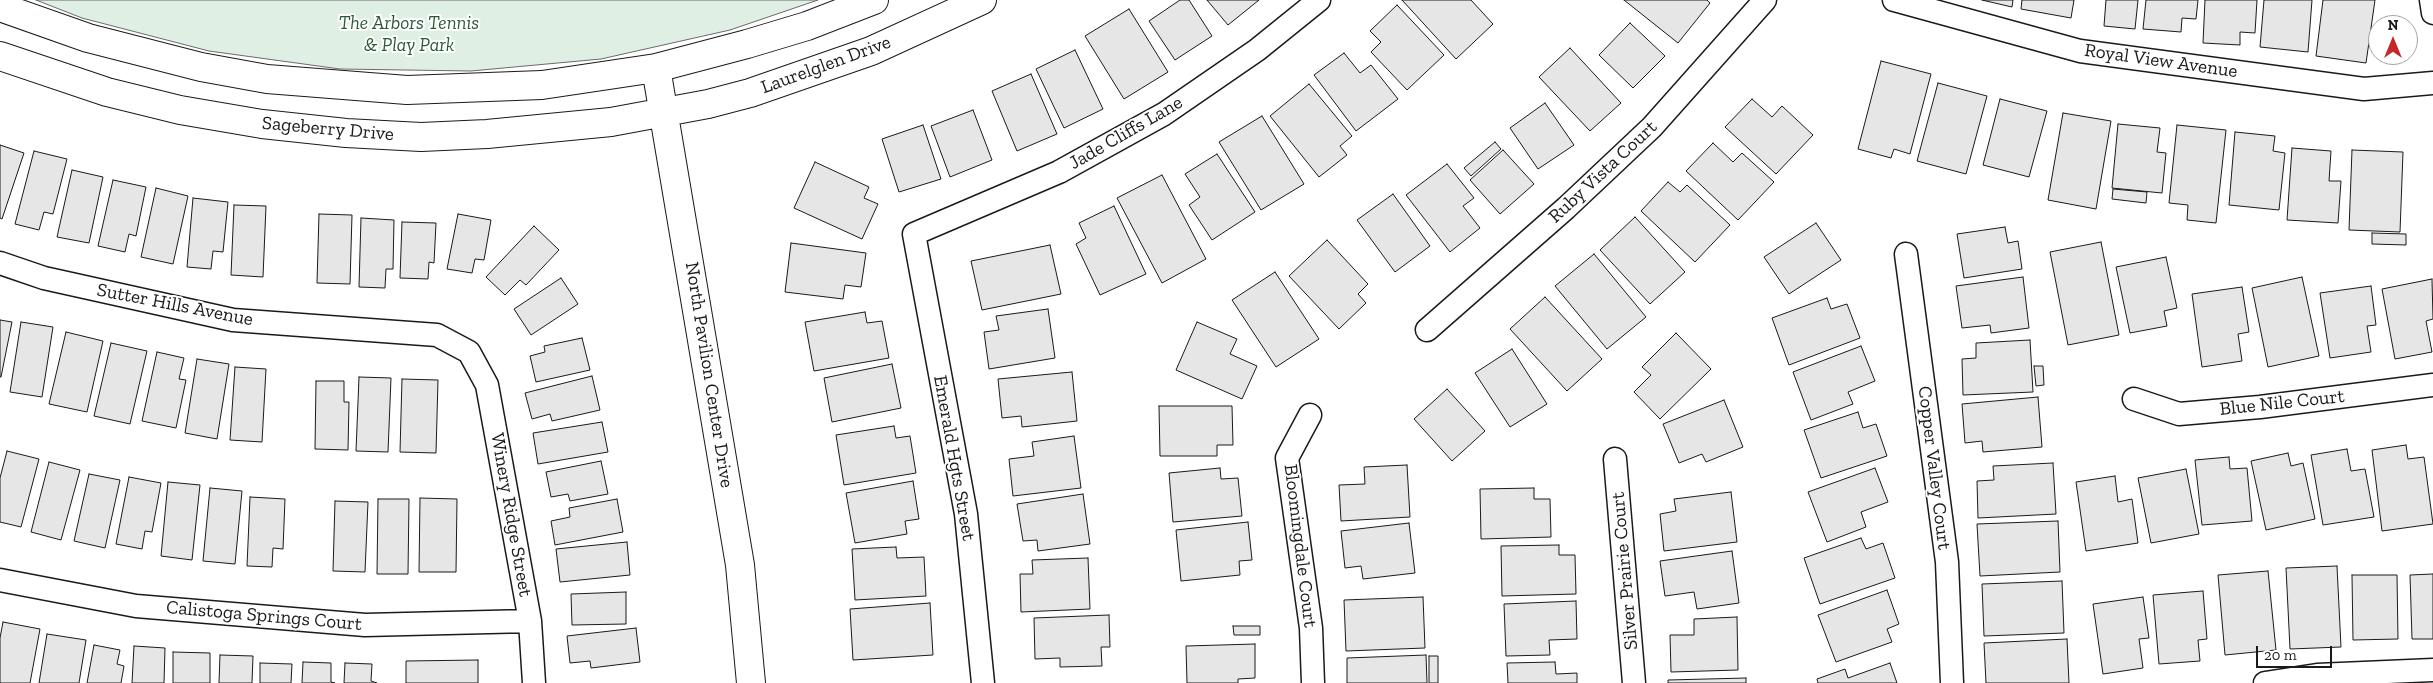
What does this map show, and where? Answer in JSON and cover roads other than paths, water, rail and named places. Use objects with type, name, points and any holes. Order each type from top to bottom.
[{"type":"street","points":[[0,7],[88,38],[143,54],[267,78],[340,86],[407,90],[542,85],[656,68],[748,44],[807,26],[874,0]]},
{"type":"street","name":"Laurelglen Drive","points":[[664,113],[750,93],[872,51],[982,0]]},
{"type":"street","name":"Jade Cliffs Lane","points":[[914,234],[1059,172],[1164,114],[1257,50],[1319,0]]},
{"type":"street","name":"Ruby Vista Court","points":[[1427,330],[1566,208],[1652,127],[1765,0]]},
{"type":"street","name":"Royal View Avenue","points":[[1894,0],[2080,51],[2364,89],[2433,83]]},
{"type":"street","points":[[2431,0],[2433,14]]},
{"type":"street","name":"Sageberry Drive","points":[[0,56],[107,92],[180,110],[262,124],[346,133],[421,137],[487,134],[592,125],[664,113]]},
{"type":"street","name":"North Pavilion Center Drive","points":[[656,68],[737,546],[748,636],[751,683]]},
{"type":"street","name":"Emerald Hgts Street","points":[[914,234],[966,514],[983,683]]},
{"type":"street","name":"Copper Valley Court","points":[[1906,254],[1947,562],[1952,683]]},
{"type":"street","name":"Sutter Hills Avenue","points":[[0,263],[44,278],[233,320],[437,336],[469,352]]},
{"type":"street","name":"Winery Ridge Street","points":[[469,352],[487,385],[530,621],[534,683]]},
{"type":"street","name":"Blue Nile Court","points":[[2134,399],[2179,414],[2260,408],[2433,385]]},
{"type":"street","name":"Bloomingdale Court","points":[[1310,415],[1287,458],[1311,628],[1313,683]]},
{"type":"street","name":"Silver Prairie Court","points":[[1615,459],[1634,683]]},
{"type":"street","name":"Calistoga Springs Court","points":[[0,580],[136,606],[365,625],[530,621]]},
{"type":"street","points":[[2265,683],[2317,675],[2433,670]]},
{"type":"park label","name":"The Arbors Tennis & Play Park","points":[[409,35]]}]
